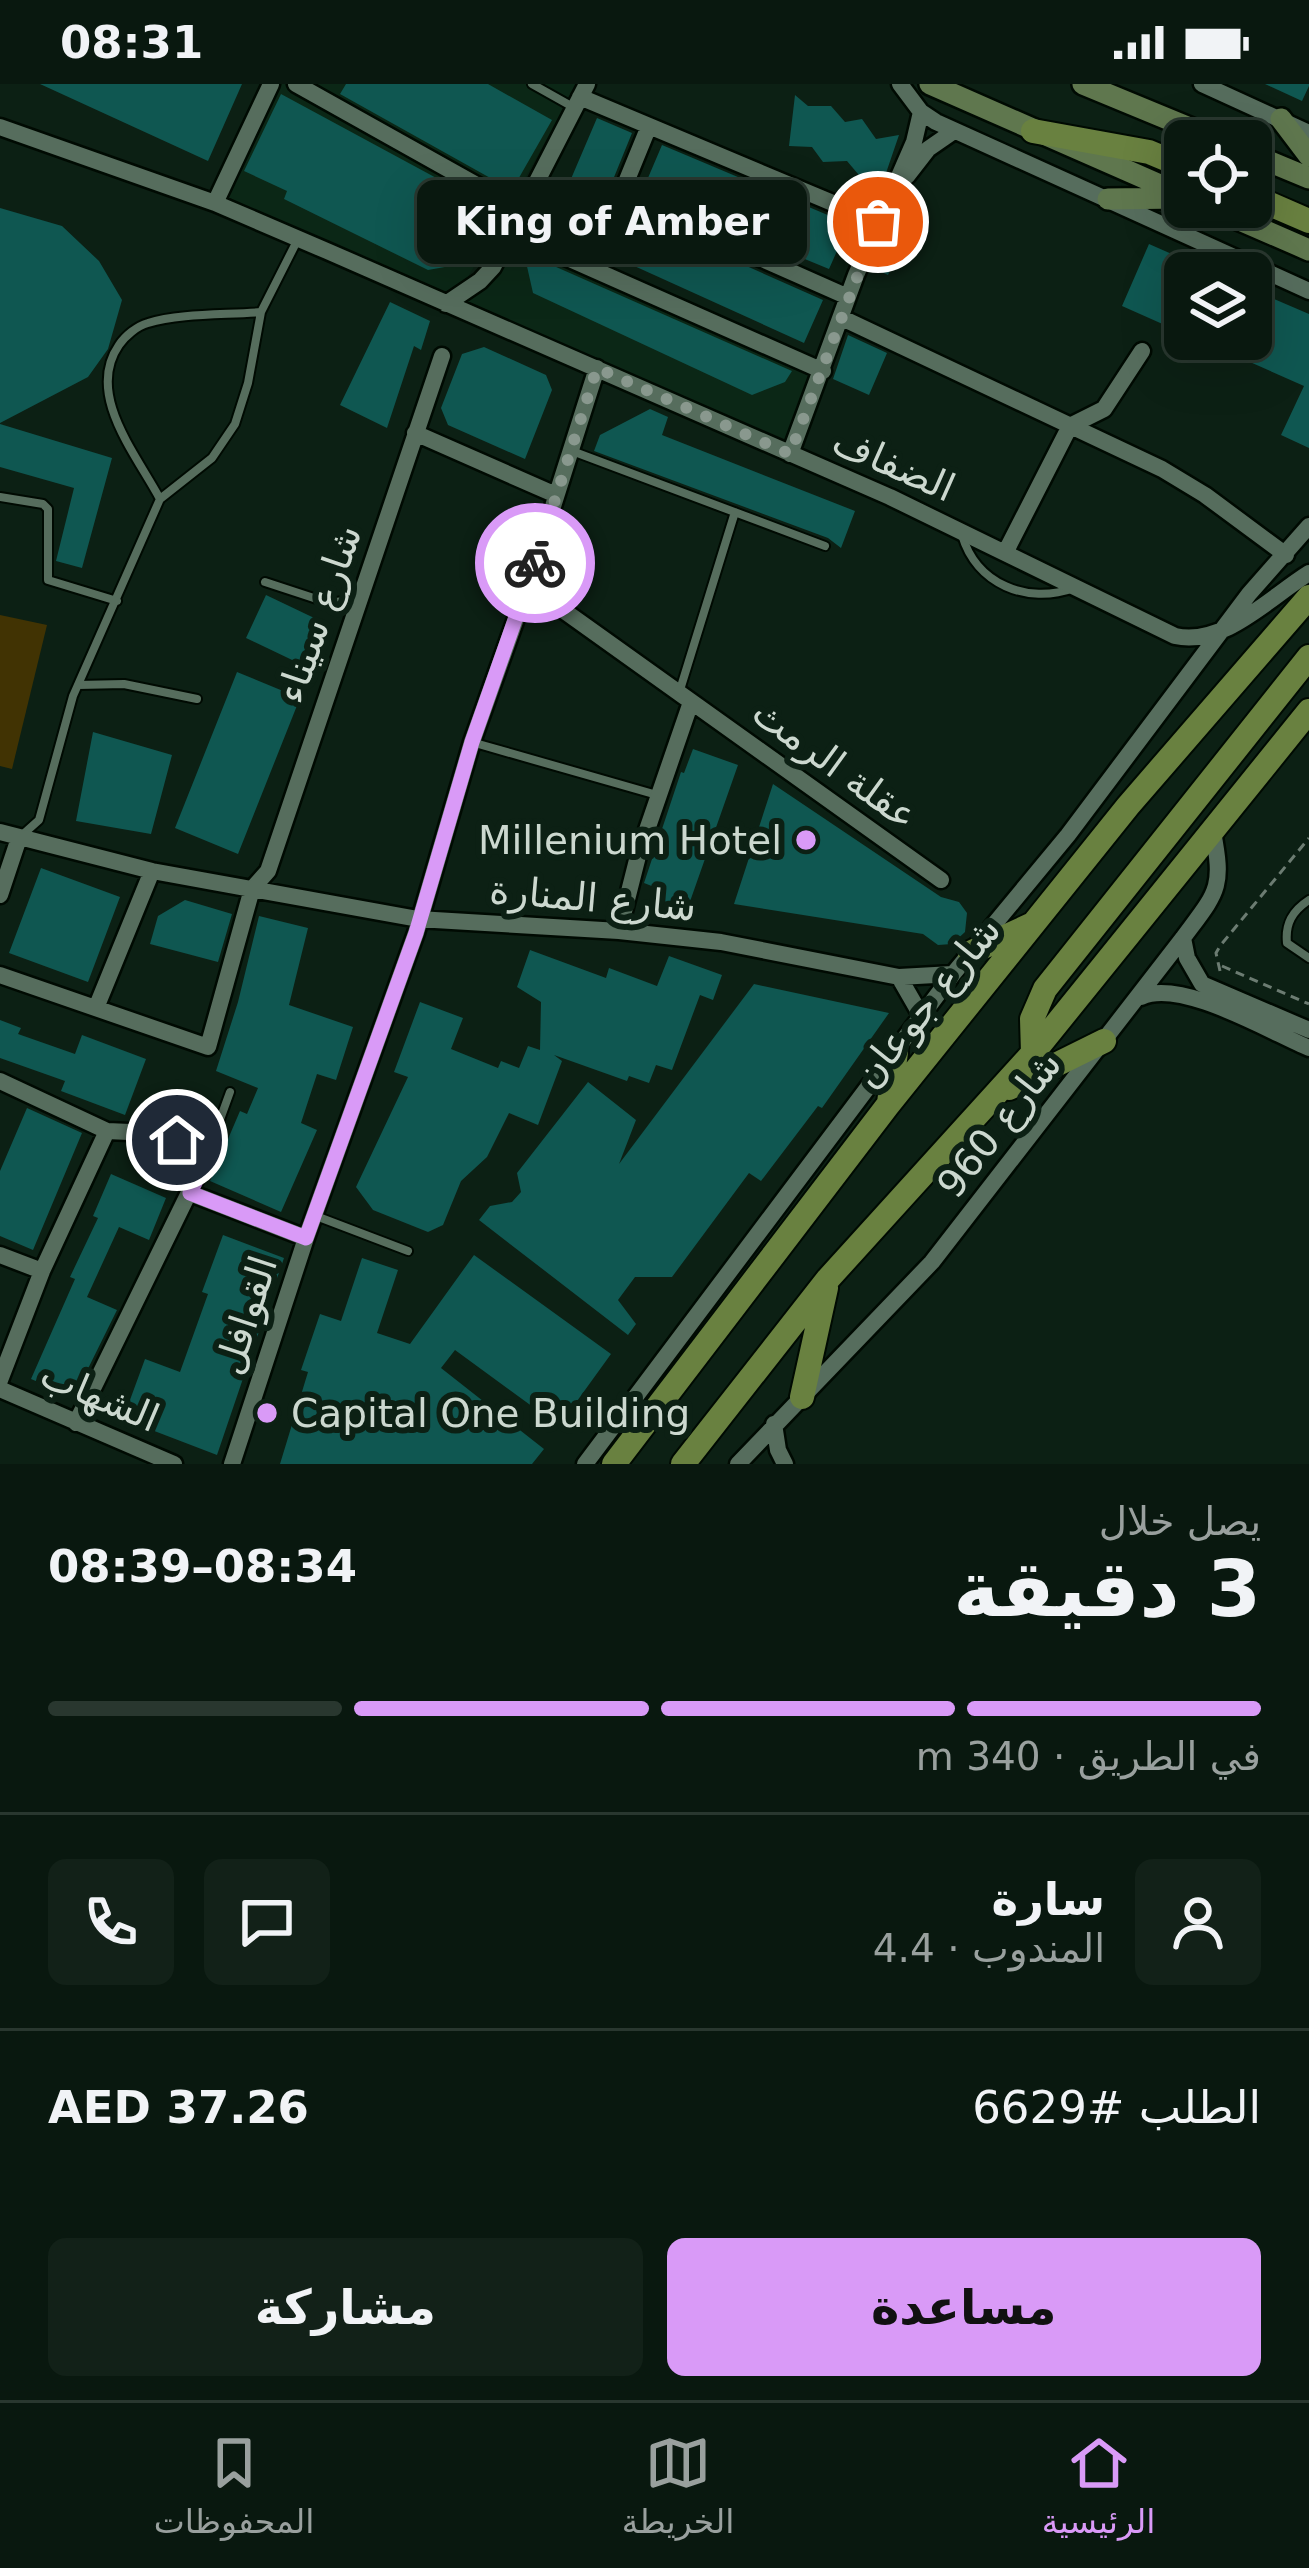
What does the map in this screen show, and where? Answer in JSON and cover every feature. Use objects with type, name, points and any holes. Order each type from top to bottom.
[{"type":"main road","points":[[931,84],[1164,188]]},
{"type":"main road","points":[[1083,84],[1170,120]]},
{"type":"main road","points":[[1281,119],[1309,157]]},
{"type":"main road","points":[[1033,131],[1164,158]]},
{"type":"main road","points":[[1272,163],[1309,178]]},
{"type":"main road","points":[[1108,199],[1164,198]]},
{"type":"main road","points":[[1272,205],[1309,221]]},
{"type":"main road","points":[[1258,228],[1309,250]]},
{"type":"main road","name":"شارع جوعان","points":[[614,1464],[889,1105],[1128,806],[1309,597]]},
{"type":"main road","points":[[1033,1053],[1032,1019],[1046,989],[1309,657]]},
{"type":"main road","points":[[683,1464],[828,1279],[1033,1053],[1309,711]]},
{"type":"main road","points":[[970,953],[1040,920]]},
{"type":"main road","points":[[996,1095],[1105,1041]]},
{"type":"main road","points":[[889,1105],[896,1052]]},
{"type":"main road","points":[[802,1397],[828,1279]]},
{"type":"street","points":[[215,203],[271,84]]},
{"type":"street","points":[[296,84],[523,211]]},
{"type":"street","points":[[901,84],[921,112],[954,131],[1309,291]]},
{"type":"street","points":[[1202,84],[1309,133]]},
{"type":"street","points":[[446,304],[480,281],[511,233],[581,96],[878,222]]},
{"type":"street","points":[[898,185],[921,112]]},
{"type":"street","points":[[591,268],[649,126]]},
{"type":"street","name":"الضفاف","points":[[0,127],[215,203],[298,238],[961,530],[1174,636],[1200,639],[1225,632]]},
{"type":"street","points":[[790,454],[878,222],[898,185],[928,148],[954,131]]},
{"type":"street","points":[[620,196],[848,297]]},
{"type":"street","points":[[511,233],[823,371]]},
{"type":"street","points":[[842,318],[1176,477],[1286,555]]},
{"type":"street","points":[[1005,553],[1070,426],[1104,409],[1142,352]]},
{"type":"street","name":"شارع سيناء","points":[[96,1008],[208,1047],[252,889],[268,871],[442,356]]},
{"type":"street","name":"القوافل","points":[[232,1464],[306,1238],[416,933],[472,742],[528,586],[597,368]]},
{"type":"street","points":[[415,433],[556,496]]},
{"type":"street","name":"شارع جوعان","points":[[585,1464],[953,974],[1068,835],[1225,632],[1249,594],[1309,526]]},
{"type":"street","name":"شارع جوعان","points":[[1225,632],[1309,573]]},
{"type":"street","name":"عقلة الرمث","points":[[528,586],[941,880]]},
{"type":"street","name":"عقلة الرمث","points":[[620,931],[685,698]]},
{"type":"street","name":"شارع المنارة","points":[[0,832],[152,871],[418,919],[620,931],[722,942],[899,977],[953,974]]},
{"type":"street","name":"شارع 960","points":[[774,1424],[946,1246],[1210,902],[1219,882],[1213,832]]},
{"type":"street","points":[[0,895],[19,838]]},
{"type":"street","points":[[0,975],[96,1008],[152,871]]},
{"type":"street","points":[[1183,938],[1192,972],[1212,989],[1309,1030]]},
{"type":"street","points":[[899,977],[922,1017]]},
{"type":"street","points":[[1135,1001],[1145,993],[1174,992],[1309,1048]]},
{"type":"street","points":[[0,1081],[106,1131],[131,1130],[177,1140],[206,1160],[76,1423]]},
{"type":"street","points":[[0,1385],[42,1271],[106,1131]]},
{"type":"street","points":[[190,1193],[306,1238]]},
{"type":"street","points":[[0,1256],[42,1271]]},
{"type":"street","name":"الشهاب","points":[[0,1385],[174,1464]]},
{"type":"street","points":[[738,1464],[774,1424]]},
{"type":"street","points":[[774,1424],[785,1464]]},
{"type":"lane","points":[[532,84],[581,96]]},
{"type":"lane","points":[[19,838],[39,820],[73,696],[160,499],[212,458],[235,424],[261,312],[298,238]]},
{"type":"lane","points":[[160,499],[109,403],[105,378],[112,355],[125,336],[147,322],[261,312]]},
{"type":"lane","points":[[571,450],[824,546]]},
{"type":"lane","points":[[0,497],[43,504],[48,509],[48,580],[117,602]]},
{"type":"lane","points":[[685,698],[735,512]]},
{"type":"lane","points":[[961,530],[975,563],[1004,586],[1040,595],[1075,587]]},
{"type":"lane","points":[[266,582],[329,603],[358,599]]},
{"type":"lane","points":[[78,685],[124,684],[197,699]]},
{"type":"lane","points":[[472,742],[658,795]]},
{"type":"lane","points":[[1309,900],[1298,907],[1285,928],[1287,944],[1309,958]]},
{"type":"lane","points":[[206,1160],[230,1092]]},
{"type":"lane","points":[[314,1215],[408,1251]]},
{"type":"path","points":[[1212,989],[1220,946],[1309,838]]},
{"type":"path","points":[[1220,965],[1309,1004]]},
{"type":"shaded area","points":[[268,84],[287,84],[507,210],[454,301],[216,197]]},
{"type":"shaded area","points":[[304,84],[577,84],[511,204]]},
{"type":"shaded area","points":[[506,230],[813,376],[787,440],[463,304]]},
{"type":"shaded area","points":[[0,615],[47,625],[12,769],[0,766]]},
{"type":"building","points":[[40,84],[242,84],[208,161]]},
{"type":"building","points":[[346,84],[488,84],[552,120],[512,190],[340,94]]},
{"type":"building","points":[[1265,84],[1309,84],[1309,86],[1302,101]]},
{"type":"building","points":[[281,94],[490,207],[456,265],[428,270],[284,199],[287,191],[244,171]]},
{"type":"building","points":[[795,95],[808,106],[831,106],[845,122],[862,119],[876,139],[899,135],[885,176],[864,181],[847,161],[823,162],[812,147],[789,146]]},
{"type":"building","points":[[597,118],[632,133],[584,251],[547,235]]},
{"type":"building","points":[[662,145],[849,224],[829,269],[642,192]]},
{"type":"building","points":[[0,208],[62,226],[99,261],[122,300],[108,349],[88,377],[0,423]]},
{"type":"building","points":[[627,213],[823,300],[804,343],[610,255]]},
{"type":"building","points":[[896,216],[912,224],[888,275],[873,268]]},
{"type":"building","points":[[1149,244],[1167,252],[1164,325],[1122,306]]},
{"type":"building","points":[[529,255],[792,371],[785,382],[752,395],[533,293],[526,262]]},
{"type":"building","points":[[1272,298],[1309,314],[1309,448],[1281,435],[1304,386],[1245,360],[1272,360]]},
{"type":"building","points":[[390,302],[430,321],[421,350],[414,346],[387,428],[340,405]]},
{"type":"building","points":[[848,335],[887,353],[869,395],[833,379]]},
{"type":"building","points":[[484,347],[546,375],[552,390],[525,459],[448,425],[441,408],[462,354]]},
{"type":"building","points":[[650,409],[668,417],[662,435],[855,511],[841,548],[828,538],[594,451],[600,435]]},
{"type":"building","points":[[0,424],[112,458],[82,568],[56,561],[74,488],[0,467]]},
{"type":"building","points":[[266,595],[331,626],[311,669],[246,638]]},
{"type":"building","points":[[237,672],[300,698],[238,854],[175,828]]},
{"type":"building","points":[[93,732],[172,755],[151,834],[76,821]]},
{"type":"building","points":[[693,749],[738,765],[687,910],[659,899],[662,890],[644,883]]},
{"type":"building","name":"Millenium Hotel","points":[[773,784],[941,897],[959,902],[967,913],[965,932],[952,944],[938,945],[923,934],[734,904]]},
{"type":"building","points":[[41,868],[120,897],[88,982],[9,953]]},
{"type":"building","points":[[185,900],[232,914],[218,962],[150,944],[158,916]]},
{"type":"building","points":[[259,916],[308,928],[289,1005],[353,1027],[336,1080],[317,1074],[301,1123],[317,1130],[281,1212],[210,1181],[240,1111],[247,1114],[258,1088],[216,1071]]},
{"type":"building","points":[[530,950],[606,978],[609,968],[657,986],[669,956],[722,975],[713,1000],[700,995],[672,1070],[656,1065],[649,1083],[629,1076],[627,1081],[554,1055],[562,1061],[538,1125],[509,1113],[487,1157],[461,1181],[443,1225],[428,1232],[373,1210],[356,1187],[408,1077],[394,1072],[420,1002],[463,1018],[451,1049],[498,1068],[501,1061],[519,1068],[528,1046],[540,1050],[541,1002],[517,987]]},
{"type":"building","points":[[754,984],[889,1013],[822,1108],[818,1106],[761,1181],[749,1173],[672,1277],[635,1277],[618,1300],[636,1324],[628,1335],[479,1220],[490,1206],[512,1202],[521,1192],[517,1173],[588,1082],[636,1120],[619,1164]]},
{"type":"building","points":[[0,1020],[21,1028],[18,1034],[75,1054],[82,1035],[146,1059],[125,1115],[61,1091],[65,1081],[0,1058]]},
{"type":"building","points":[[27,1108],[82,1133],[33,1250],[0,1236],[0,1171]]},
{"type":"building","points":[[111,1174],[166,1198],[149,1240],[119,1227],[87,1297],[117,1310],[74,1397],[31,1379],[75,1279],[70,1277],[98,1218],[93,1216]]},
{"type":"building","points":[[223,1235],[284,1258],[217,1455],[123,1419],[145,1359],[180,1372]]},
{"type":"building","points":[[474,1255],[611,1354],[559,1426],[455,1350],[441,1368],[544,1449],[532,1464],[280,1464],[308,1372],[301,1370],[320,1314],[341,1321],[362,1258],[398,1270],[377,1333],[410,1344]]},
{"type":"way so far","points":[[535,563],[597,368],[790,454],[878,222]]},
{"type":"place","name":"King of Amber","points":[[878,222]]},
{"type":"place","name":"Millenium Hotel","points":[[806,840]]},
{"type":"place","name":"Capital One Building","points":[[267,1413]]},
{"type":"route","points":[[177,1140],[206,1160],[190,1193],[306,1238],[416,933],[472,742],[535,563]]}]
